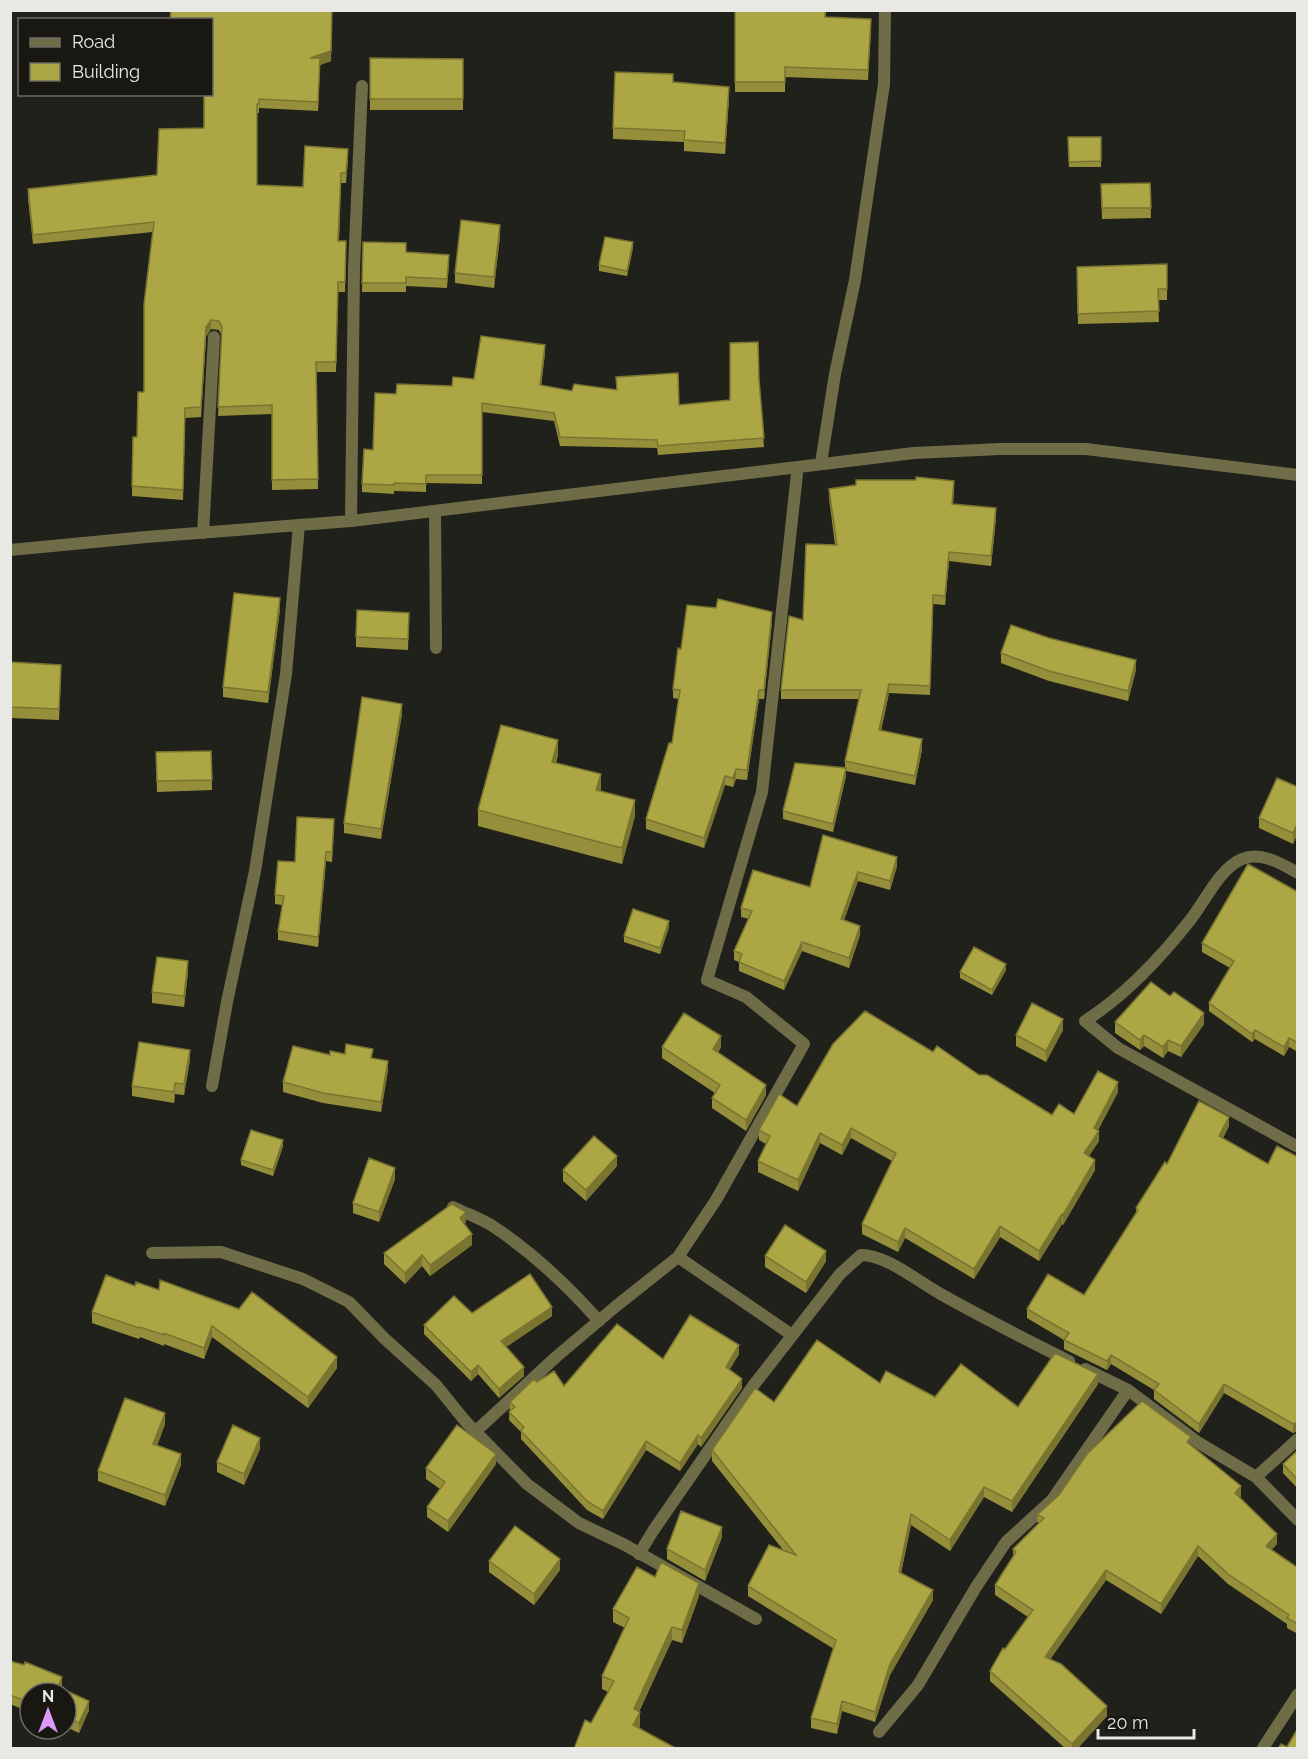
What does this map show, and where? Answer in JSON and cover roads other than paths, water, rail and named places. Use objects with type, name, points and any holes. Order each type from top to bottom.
[{"type":"street","points":[[821,463],[835,374],[855,280],[884,84],[885,10]]},
{"type":"street","points":[[351,521],[354,268],[362,86]]},
{"type":"street","points":[[203,533],[214,337]]},
{"type":"street","points":[[10,550],[351,521],[914,453],[1000,449],[1086,449],[1298,475]]},
{"type":"street","points":[[476,1431],[599,1320],[678,1257],[716,1200],[804,1044],[746,997],[707,980],[762,792],[772,685],[792,534],[796,468]]},
{"type":"street","points":[[435,511],[436,648]]},
{"type":"street","points":[[212,1086],[263,825],[286,674],[299,525]]},
{"type":"street","points":[[1298,873],[1277,861],[1258,857],[1242,859],[1225,872],[1192,918],[1153,963],[1118,996],[1085,1021],[1118,1048],[1298,1147]]},
{"type":"street","points":[[452,1206],[490,1224],[523,1249],[566,1285],[599,1320]]},
{"type":"street","points":[[152,1253],[221,1252],[303,1279],[350,1302],[384,1339],[436,1385],[527,1484],[579,1522],[625,1545],[756,1619]]},
{"type":"street","points":[[639,1554],[746,1396],[851,1262],[861,1255],[872,1255],[1023,1338],[1128,1390],[1199,1443],[1256,1477],[1298,1520]]},
{"type":"street","points":[[678,1257],[792,1335]]},
{"type":"street","points":[[879,1732],[918,1684],[1006,1542],[1052,1500],[1128,1390]]},
{"type":"street","points":[[1256,1477],[1298,1439]]},
{"type":"street","points":[[1263,1749],[1298,1694]]}]
